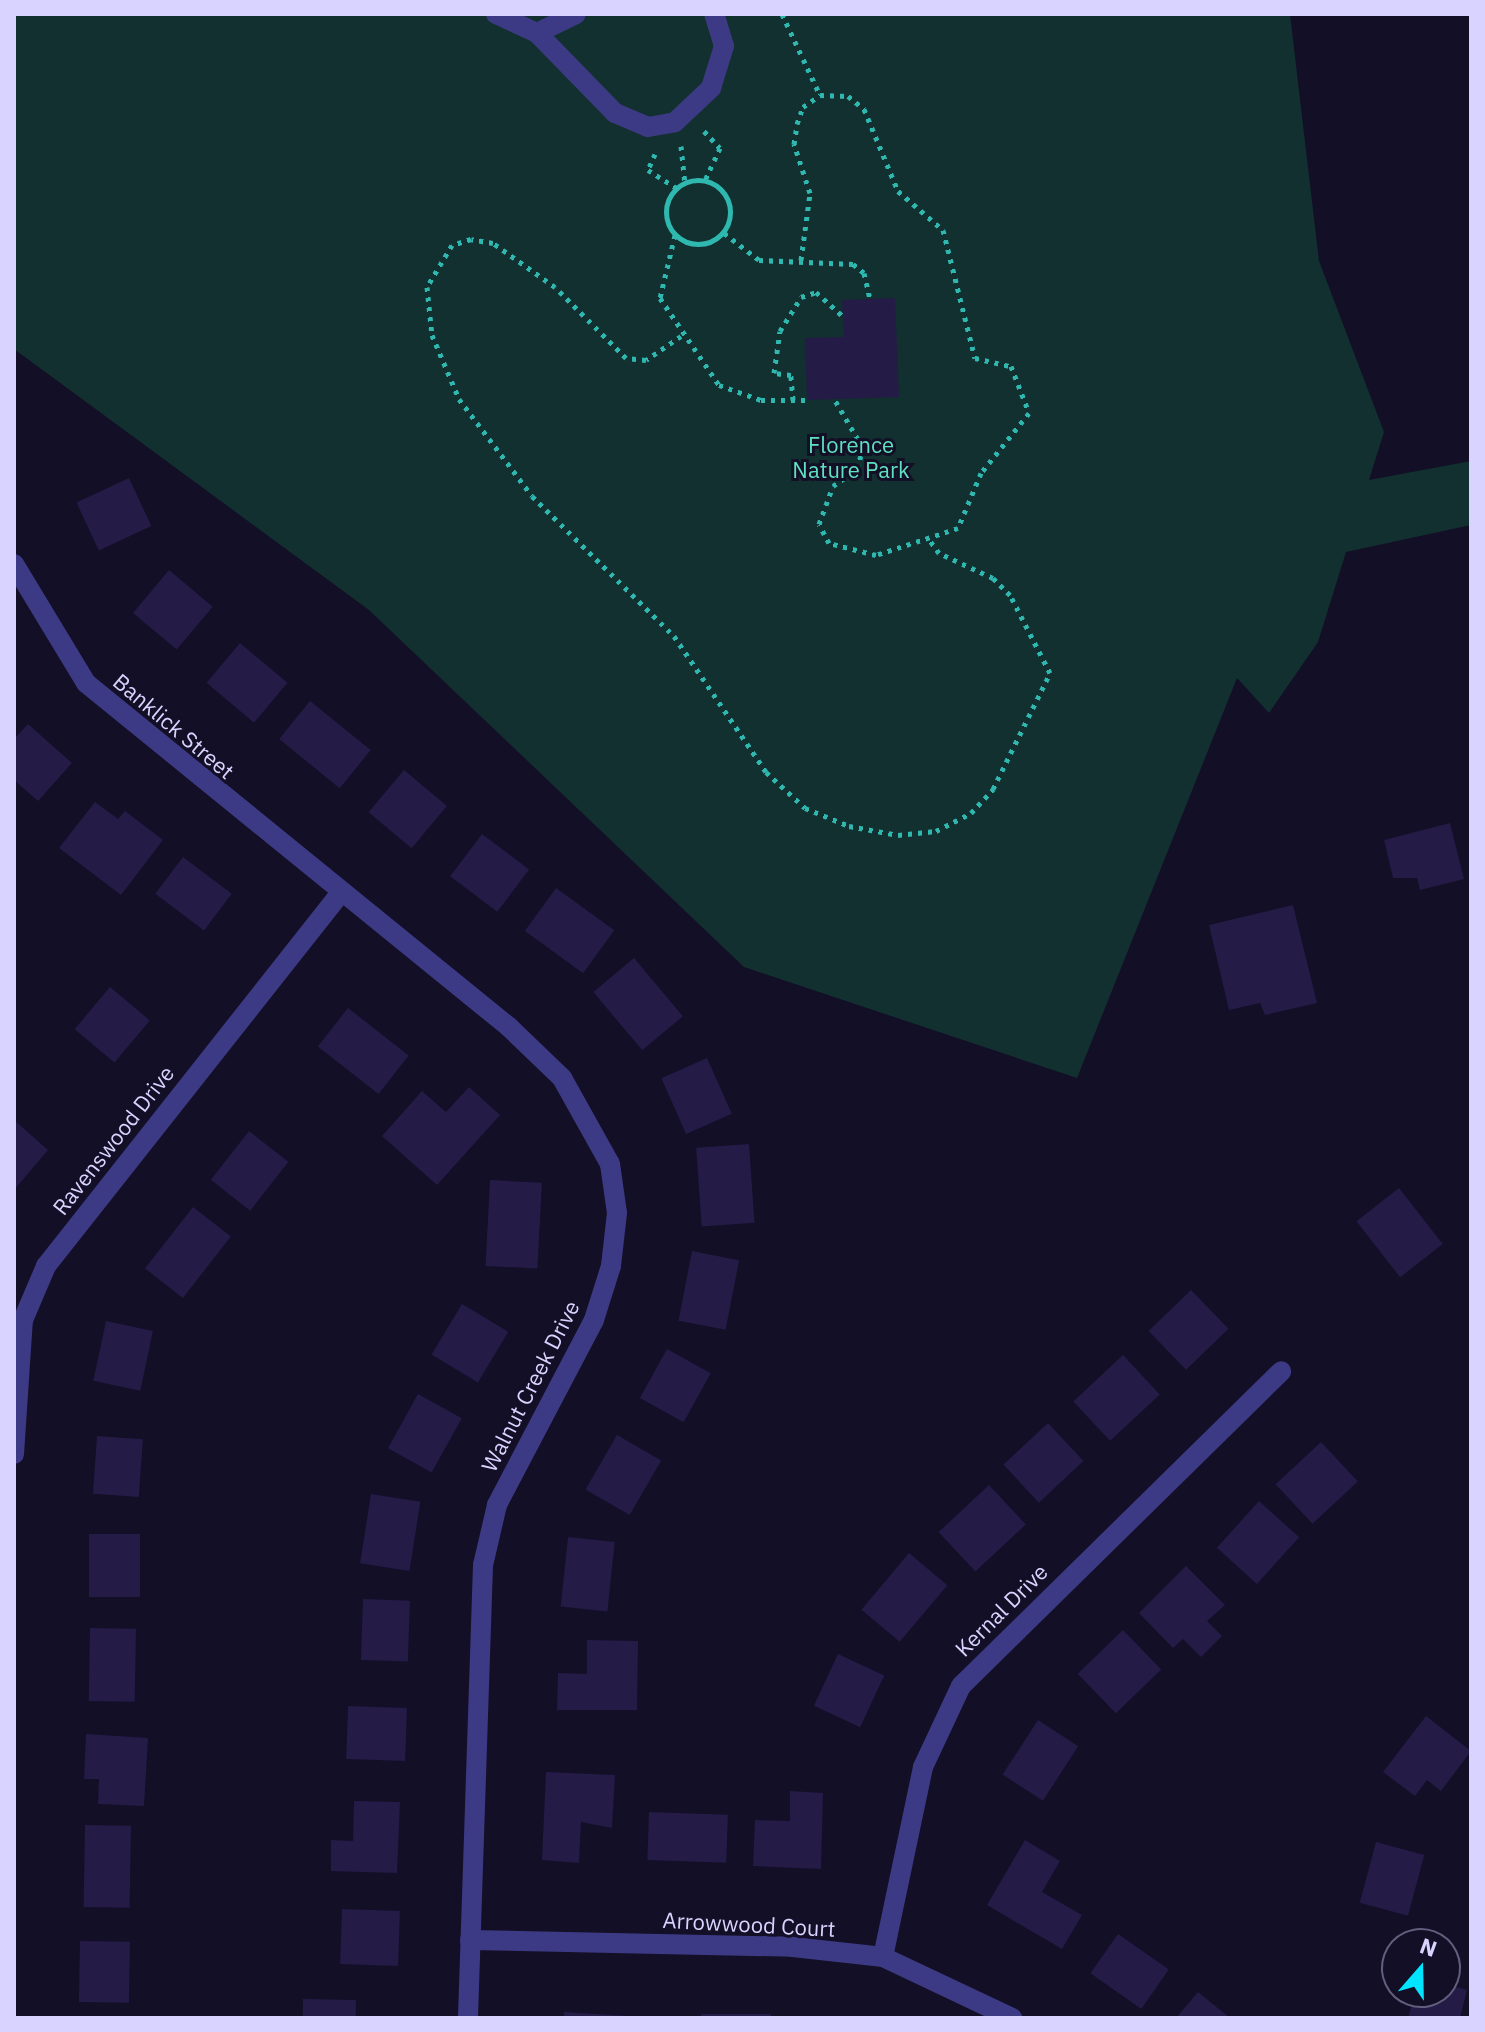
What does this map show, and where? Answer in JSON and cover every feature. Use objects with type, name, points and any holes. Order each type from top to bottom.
[{"type":"street","points":[[496,14],[537,33],[615,113],[648,127],[675,122],[696,108],[720,66],[724,46],[714,14]]},
{"type":"street","points":[[537,33],[576,14]]},
{"type":"street","name":"Banklick Street","points":[[14,564],[86,683],[340,894]]},
{"type":"street","name":"Ravenswood Drive","points":[[14,1454],[23,1320],[46,1266],[340,894]]},
{"type":"street","name":"Walnut Creek Drive","points":[[340,894],[562,1078],[610,1164],[617,1213],[594,1320],[497,1505],[483,1565],[468,2018]]},
{"type":"street","name":"Kernal Drive","points":[[883,1957],[923,1767],[961,1686],[1281,1371]]},
{"type":"street","name":"Arrowwood Court","points":[[470,1940],[793,1947],[883,1957],[1012,2018]]},
{"type":"path","points":[[782,14],[820,95]]},
{"type":"path","points":[[801,260],[810,193],[794,144],[803,107],[820,95],[848,96],[864,109],[898,191],[943,230],[975,358],[1011,366],[1029,413],[1002,443],[958,528],[876,555],[829,543],[819,524],[823,506],[833,486],[857,469],[863,448],[835,400]]},
{"type":"path","points":[[696,108],[720,148],[705,180]]},
{"type":"path","points":[[675,122],[685,183]]},
{"type":"path","points":[[648,127],[657,147],[648,170],[677,188]]},
{"type":"path","points":[[705,180],[729,201],[724,233],[694,245],[675,235],[666,216],[677,188],[685,183],[705,180]]},
{"type":"path","points":[[724,233],[759,260],[853,264],[864,273],[870,299]]},
{"type":"path","points":[[675,235],[660,298],[681,336],[719,385],[761,400],[807,400]]},
{"type":"path","points":[[681,336],[646,360],[626,358],[555,287],[493,243],[471,239],[452,245],[427,287],[432,335],[459,399],[532,496],[674,636],[766,772],[805,808],[849,826],[898,835],[936,831],[971,813],[993,789],[1050,673],[1010,595],[993,578],[939,553],[928,538]]},
{"type":"path","points":[[793,400],[791,375],[774,373],[780,331],[801,297],[816,292],[843,316]]},
{"type":"green space","name":"Florence Nature Park","points":[[14,14],[1290,14],[1319,261],[1384,432],[1369,480],[1471,461],[1471,525],[1346,552],[1318,642],[1269,713],[1237,678],[1077,1078],[744,967],[369,610],[14,349]]},
{"type":"building","points":[[895,298],[899,397],[807,400],[805,338],[844,337],[842,300]]},
{"type":"building","points":[[129,478],[151,526],[99,551],[76,503]]},
{"type":"building","points":[[169,570],[213,607],[177,650],[133,613]]},
{"type":"building","points":[[240,643],[287,683],[254,723],[207,683]]},
{"type":"building","points":[[310,701],[371,750],[340,788],[279,739]]},
{"type":"building","points":[[28,724],[72,763],[38,801],[14,780],[14,739]]},
{"type":"building","points":[[404,770],[447,806],[412,848],[369,812]]},
{"type":"building","points":[[95,802],[118,819],[125,811],[163,840],[121,895],[59,848]]},
{"type":"building","points":[[1450,823],[1464,879],[1420,890],[1417,878],[1393,878],[1384,840]]},
{"type":"building","points":[[482,834],[529,870],[497,912],[450,876]]},
{"type":"building","points":[[183,857],[232,894],[204,930],[155,894]]},
{"type":"building","points":[[556,888],[614,930],[583,973],[525,931]]},
{"type":"building","points":[[1293,905],[1317,1003],[1265,1015],[1260,1003],[1229,1010],[1209,925]]},
{"type":"building","points":[[634,958],[683,1016],[642,1050],[593,992]]},
{"type":"building","points":[[110,987],[150,1020],[114,1063],[75,1029]]},
{"type":"building","points":[[348,1008],[409,1055],[379,1094],[318,1047]]},
{"type":"building","points":[[707,1058],[732,1114],[686,1134],[661,1078]]},
{"type":"building","points":[[469,1087],[500,1115],[437,1185],[382,1136],[422,1091],[446,1112]]},
{"type":"building","points":[[14,1120],[48,1150],[14,1190]]},
{"type":"building","points":[[249,1131],[288,1162],[250,1211],[211,1180]]},
{"type":"building","points":[[749,1144],[755,1223],[702,1227],[696,1148]]},
{"type":"building","points":[[490,1180],[542,1183],[537,1269],[485,1266]]},
{"type":"building","points":[[1399,1188],[1443,1244],[1400,1277],[1356,1221]]},
{"type":"building","points":[[193,1207],[231,1237],[183,1298],[145,1268]]},
{"type":"building","points":[[692,1251],[739,1260],[726,1330],[678,1321]]},
{"type":"building","points":[[1191,1290],[1229,1329],[1186,1370],[1149,1331]]},
{"type":"building","points":[[462,1304],[508,1332],[478,1382],[432,1355]]},
{"type":"building","points":[[106,1321],[153,1331],[140,1391],[93,1381]]},
{"type":"building","points":[[667,1349],[711,1373],[684,1422],[640,1398]]},
{"type":"building","points":[[1123,1355],[1160,1394],[1110,1441],[1073,1401]]},
{"type":"building","points":[[418,1394],[462,1418],[432,1472],[388,1448]]},
{"type":"building","points":[[1048,1423],[1083,1461],[1039,1503],[1003,1465]]},
{"type":"building","points":[[617,1435],[661,1460],[630,1515],[586,1490]]},
{"type":"building","points":[[97,1436],[143,1439],[139,1497],[93,1494]]},
{"type":"building","points":[[1321,1442],[1358,1481],[1312,1524],[1276,1484]]},
{"type":"building","points":[[989,1485],[1026,1524],[975,1572],[939,1532]]},
{"type":"building","points":[[371,1494],[420,1502],[409,1571],[360,1563]]},
{"type":"building","points":[[1259,1501],[1299,1537],[1257,1584],[1217,1548]]},
{"type":"building","points":[[89,1534],[140,1534],[140,1597],[89,1597]]},
{"type":"building","points":[[568,1537],[615,1542],[607,1612],[561,1607]]},
{"type":"building","points":[[909,1553],[947,1585],[900,1642],[861,1610]]},
{"type":"building","points":[[1186,1566],[1225,1605],[1207,1621],[1222,1636],[1201,1657],[1183,1639],[1173,1648],[1139,1613]]},
{"type":"building","points":[[363,1599],[410,1601],[408,1662],[361,1660]]},
{"type":"building","points":[[90,1628],[136,1629],[135,1702],[89,1701]]},
{"type":"building","points":[[1123,1630],[1161,1670],[1116,1713],[1078,1674]]},
{"type":"building","points":[[587,1640],[638,1641],[637,1710],[557,1710],[558,1673],[587,1674]]},
{"type":"building","points":[[838,1654],[884,1676],[860,1727],[814,1706]]},
{"type":"building","points":[[348,1706],[407,1708],[405,1761],[346,1759]]},
{"type":"building","points":[[1426,1716],[1471,1751],[1441,1791],[1427,1780],[1415,1796],[1383,1772]]},
{"type":"building","points":[[1038,1720],[1078,1746],[1043,1801],[1003,1775]]},
{"type":"building","points":[[86,1734],[148,1738],[144,1806],[98,1804],[99,1779],[84,1779]]},
{"type":"building","points":[[546,1772],[615,1775],[612,1828],[581,1822],[579,1863],[542,1860]]},
{"type":"building","points":[[790,1791],[823,1793],[821,1869],[753,1866],[755,1820],[790,1821]]},
{"type":"building","points":[[354,1801],[400,1802],[397,1873],[331,1871],[331,1840],[353,1841]]},
{"type":"building","points":[[649,1812],[728,1815],[726,1863],[647,1860]]},
{"type":"building","points":[[85,1825],[131,1826],[130,1908],[84,1907]]},
{"type":"building","points":[[1025,1840],[1060,1861],[1042,1892],[1082,1915],[1062,1949],[987,1905]]},
{"type":"building","points":[[1376,1842],[1424,1855],[1408,1916],[1360,1903]]},
{"type":"building","points":[[342,1909],[400,1911],[398,1966],[340,1964]]},
{"type":"building","points":[[1118,1934],[1169,1970],[1141,2009],[1090,1973]]},
{"type":"building","points":[[80,1941],[130,1942],[129,2003],[79,2002]]},
{"type":"building","points":[[1461,1988],[1467,1990],[1460,2018],[1408,2018],[1411,2008],[1461,2008]]},
{"type":"building","points":[[1198,1992],[1230,2018],[1176,2018]]},
{"type":"building","points":[[303,1999],[356,2000],[356,2018],[303,2018]]},
{"type":"building","points":[[564,2012],[628,2016],[628,2018],[564,2018]]},
{"type":"building","points":[[701,2014],[771,2014],[771,2018],[701,2018]]}]
